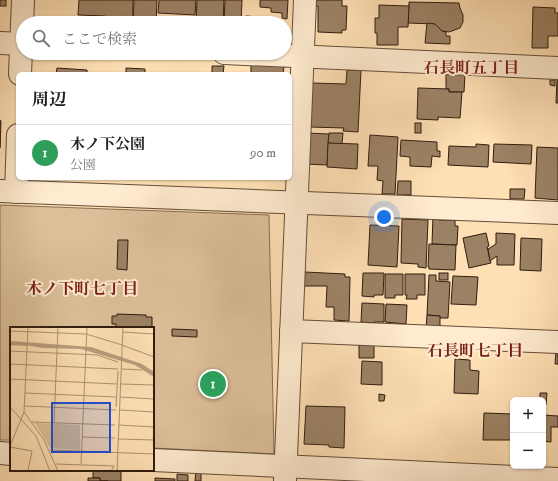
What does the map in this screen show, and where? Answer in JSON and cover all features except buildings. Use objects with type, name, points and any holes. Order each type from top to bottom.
[{"type":"street","points":[[23,0],[23,16]]},
{"type":"street","points":[[285,474],[305,0]]},
{"type":"street","points":[[0,43],[16,44]]},
{"type":"street","points":[[292,56],[558,68]]},
{"type":"street","points":[[20,72],[21,60]]},
{"type":"street","points":[[16,146],[8,192],[558,213]]},
{"type":"street","points":[[291,331],[558,342]]},
{"type":"street","points":[[0,453],[10,454]]},
{"type":"street","points":[[154,460],[285,474],[558,479]]},
{"type":"shaded area","points":[[0,205],[269,215],[274,454],[154,448],[154,327],[10,327],[10,440],[0,440]]},
{"type":"place","name":"木ノ下公園","points":[[213,384]]},
{"type":"district","name":"石長町五丁目","points":[[471,67]]},
{"type":"district","name":"木ノ下町七丁目","points":[[82,288]]},
{"type":"district","name":"石長町七丁目","points":[[475,350]]}]
